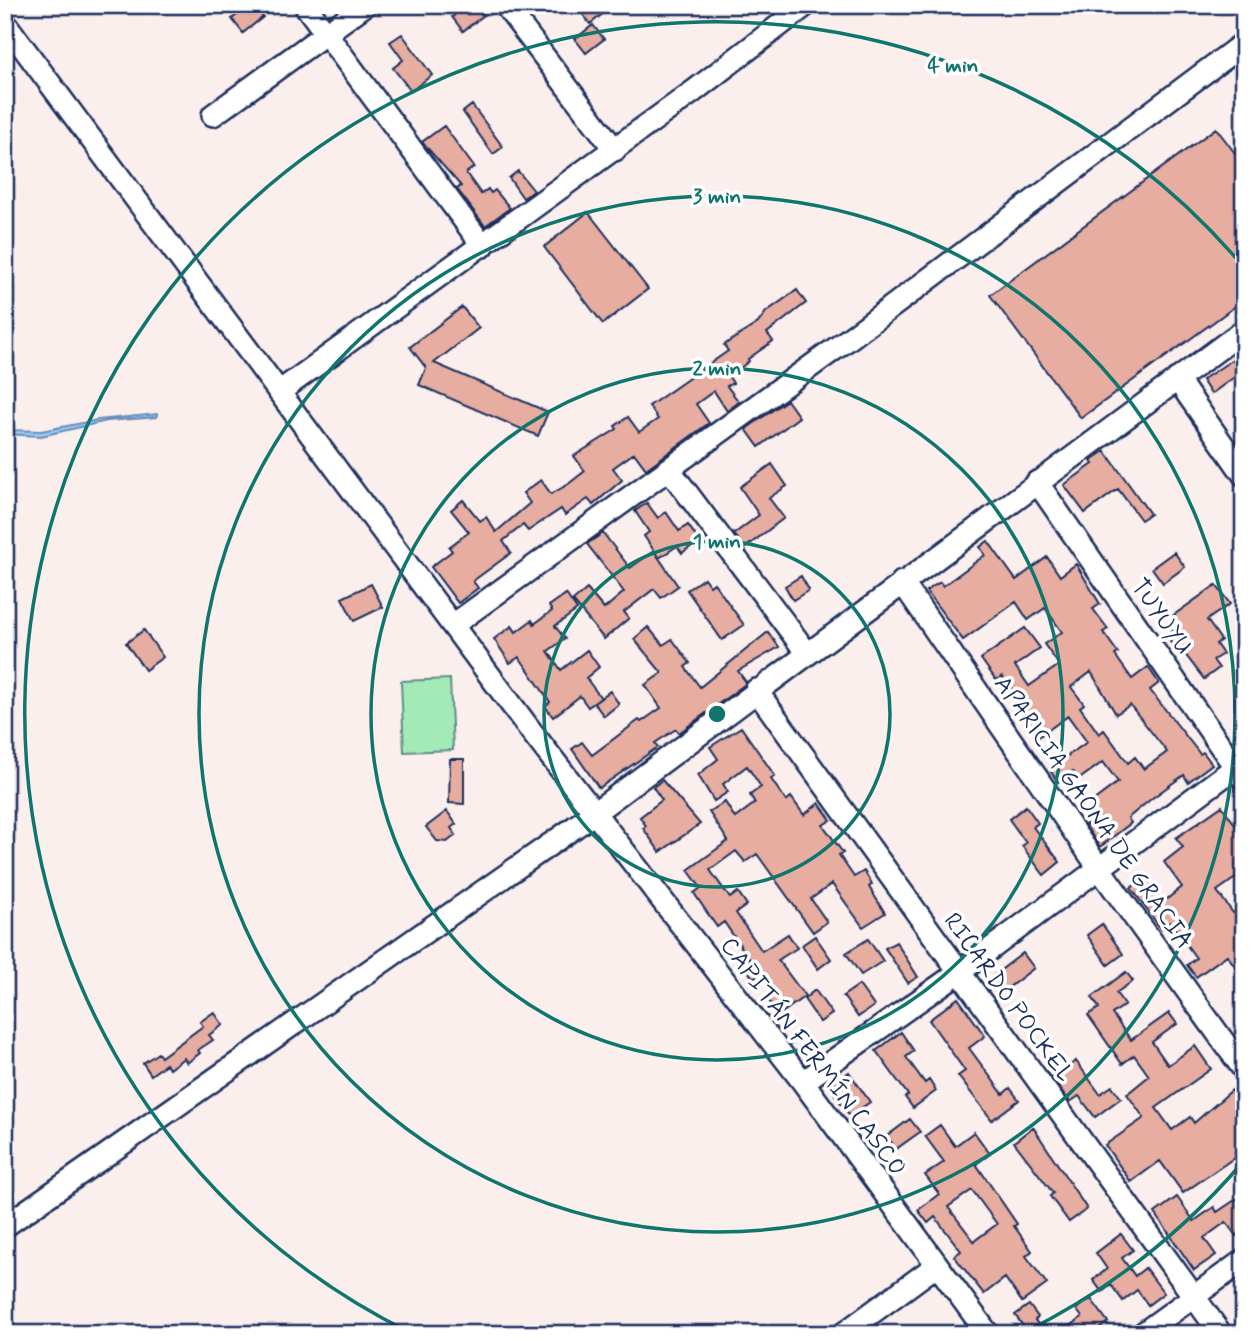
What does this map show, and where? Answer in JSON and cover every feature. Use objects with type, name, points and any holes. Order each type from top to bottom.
[{"type":"street","points":[[305,5],[483,246]]},
{"type":"street","points":[[213,115],[365,5]]},
{"type":"street","points":[[505,5],[615,150]]},
{"type":"street","points":[[279,392],[615,150],[806,5]]},
{"type":"street","name":"CAPITÁN FERMÍN CASCO","points":[[5,23],[594,813],[803,1082],[988,1334]]},
{"type":"street","points":[[453,625],[1244,43]]},
{"type":"street","points":[[5,1226],[594,813],[756,690],[1244,330]]},
{"type":"street","points":[[1177,379],[1244,475]]},
{"type":"street","points":[[669,468],[807,653]]},
{"type":"street","name":"TUYUYU","points":[[1037,482],[1241,769]]},
{"type":"street","name":"APARICIA GAONA DE GRACIA","points":[[902,582],[1099,868],[1244,1070]]},
{"type":"street","name":"RICARDO POCKEL","points":[[756,690],[958,973],[1222,1334]]},
{"type":"street","points":[[803,1082],[1241,769]]},
{"type":"street","points":[[1142,1334],[1244,1260]]},
{"type":"street","points":[[843,1334],[937,1265]]},
{"type":"green space","points":[[450,679],[453,750],[404,752],[401,681]]},
{"type":"water","points":[[157,414],[157,417],[107,421],[41,436],[5,434],[5,430],[41,431],[98,420]]},
{"type":"building","points":[[249,5],[254,5],[263,17],[243,33],[232,19]]},
{"type":"building","points":[[467,5],[476,5],[484,15],[463,31],[452,17]]},
{"type":"building","points":[[576,5],[600,5],[605,12],[590,24]]},
{"type":"building","points":[[593,25],[604,39],[586,53],[575,39]]},
{"type":"building","points":[[402,34],[432,75],[411,91],[393,68],[403,60],[390,42]]},
{"type":"building","points":[[472,105],[503,147],[493,154],[463,112]]},
{"type":"building","points":[[444,126],[474,167],[466,173],[481,194],[488,189],[491,193],[495,190],[510,208],[485,226],[457,189],[461,186],[422,142]]},
{"type":"building","points":[[1216,128],[1244,165],[1244,300],[1081,418],[990,295]]},
{"type":"building","points":[[518,171],[534,191],[523,198],[509,178]]},
{"type":"building","points":[[588,212],[648,289],[603,324],[544,247]]},
{"type":"building","points":[[797,290],[806,303],[767,333],[773,341],[729,377],[733,383],[727,386],[739,402],[727,411],[714,391],[696,404],[709,423],[646,469],[634,453],[613,468],[622,480],[593,505],[588,499],[565,515],[561,509],[528,531],[523,525],[503,541],[511,553],[473,581],[478,588],[458,603],[431,567],[452,551],[449,547],[469,532],[451,510],[463,500],[480,521],[486,517],[496,532],[530,503],[523,493],[541,480],[551,494],[567,485],[585,471],[574,456],[617,429],[615,426],[628,417],[639,432],[658,419],[649,406],[728,351],[724,345],[758,323],[766,312]]},
{"type":"building","points":[[462,307],[479,328],[434,363],[548,412],[538,436],[419,385],[426,368],[410,347]]},
{"type":"building","points":[[1244,352],[1244,370],[1211,394],[1202,380]]},
{"type":"building","points":[[787,400],[799,417],[759,447],[746,429]]},
{"type":"building","points":[[1105,451],[1150,514],[1141,520],[1118,489],[1085,513],[1064,485],[1093,464],[1091,461]]},
{"type":"building","points":[[772,464],[787,486],[769,498],[784,518],[745,548],[734,534],[759,515],[740,487]]},
{"type":"building","points":[[647,503],[658,518],[666,512],[679,531],[688,525],[699,541],[682,553],[677,546],[659,558],[644,536],[649,532],[635,511]]},
{"type":"building","points":[[603,533],[630,568],[654,551],[678,586],[661,598],[654,589],[624,612],[629,618],[604,639],[573,601],[587,589],[604,609],[624,592],[587,544]]},
{"type":"building","points":[[988,541],[1016,580],[1047,557],[1060,576],[1076,564],[1100,604],[1093,609],[1108,629],[1103,632],[1118,653],[1115,655],[1132,679],[1148,667],[1159,683],[1150,690],[1200,754],[1203,752],[1212,764],[1188,782],[1184,775],[1151,799],[1128,818],[1131,823],[1100,847],[1085,825],[1098,816],[1089,804],[1118,782],[1103,762],[1078,780],[1073,771],[1058,782],[1049,769],[1087,742],[1068,716],[1037,738],[1012,698],[1016,695],[1002,676],[996,680],[981,659],[1025,628],[1040,648],[1015,666],[1029,686],[1059,665],[1044,644],[1062,632],[1045,608],[1028,620],[1016,602],[963,640],[926,591],[940,582],[943,586],[985,555],[980,547]],"holes":[[[1091,672],[1116,714],[1130,705],[1167,752],[1144,769],[1135,757],[1128,763],[1104,730],[1099,734],[1080,707],[1084,704],[1071,687]]]},
{"type":"building","points":[[1174,552],[1185,567],[1163,583],[1152,568]]},
{"type":"building","points":[[801,576],[809,590],[793,600],[785,586]]},
{"type":"building","points":[[704,578],[710,586],[714,583],[744,625],[722,640],[687,590]]},
{"type":"building","points":[[371,584],[383,607],[354,621],[342,598]]},
{"type":"building","points":[[1216,585],[1230,604],[1207,620],[1221,640],[1216,644],[1223,654],[1213,660],[1219,668],[1204,679],[1178,645],[1174,647],[1166,636],[1178,627],[1171,617]]},
{"type":"building","points":[[566,594],[577,610],[555,626],[565,639],[548,651],[561,670],[587,650],[599,667],[586,678],[601,698],[588,707],[580,696],[553,717],[545,706],[550,702],[519,657],[510,663],[494,639],[512,626],[516,632],[532,620],[534,624],[552,611],[549,606]]},
{"type":"building","points":[[648,627],[663,645],[672,639],[690,663],[685,667],[700,687],[768,632],[779,647],[738,671],[746,682],[744,685],[679,733],[676,729],[655,743],[658,747],[599,788],[572,749],[582,742],[592,755],[639,720],[641,722],[661,708],[645,685],[662,673],[634,639]]},
{"type":"building","points":[[144,630],[163,657],[145,670],[126,643]]},
{"type":"building","points":[[610,691],[619,704],[604,716],[594,703]]},
{"type":"building","points":[[741,727],[775,776],[771,779],[786,801],[791,797],[804,815],[819,803],[831,820],[823,825],[843,853],[839,855],[854,877],[864,871],[872,884],[869,887],[885,913],[863,927],[832,884],[811,899],[827,922],[813,932],[757,854],[745,862],[736,851],[710,870],[730,898],[738,892],[747,905],[736,913],[762,951],[788,934],[797,948],[778,960],[805,996],[779,1015],[767,998],[774,993],[760,974],[753,978],[743,964],[750,960],[724,922],[717,927],[694,893],[701,888],[688,870],[728,841],[709,812],[725,802],[735,818],[755,803],[750,795],[761,787],[747,766],[723,784],[728,792],[714,801],[698,775],[718,759],[710,747]]},
{"type":"building","points":[[450,759],[464,759],[464,804],[449,803]]},
{"type":"building","points":[[662,780],[700,824],[660,852],[643,828],[646,826],[640,817],[662,800],[653,787]]},
{"type":"building","points":[[1026,806],[1038,823],[1033,827],[1060,862],[1044,875],[1022,846],[1026,843],[1009,819]]},
{"type":"building","points":[[1222,806],[1236,826],[1244,821],[1244,872],[1217,891],[1233,913],[1244,906],[1244,979],[1227,955],[1196,977],[1187,965],[1196,958],[1170,922],[1161,929],[1131,888],[1144,878],[1162,903],[1182,887],[1164,862],[1183,847],[1176,838]]},
{"type":"building","points":[[447,811],[456,824],[451,828],[456,835],[447,842],[437,841],[426,827]]},
{"type":"building","points":[[1102,924],[1123,954],[1108,965],[1087,935]]},
{"type":"building","points":[[815,936],[831,959],[818,969],[802,945]]},
{"type":"building","points":[[868,939],[883,961],[861,975],[846,953]]},
{"type":"building","points":[[896,942],[918,977],[908,983],[885,948]]},
{"type":"building","points":[[1023,953],[1034,968],[1004,991],[993,976]]},
{"type":"building","points":[[1126,972],[1133,981],[1116,993],[1125,1005],[1112,1014],[1131,1040],[1169,1013],[1177,1024],[1152,1042],[1168,1065],[1195,1046],[1211,1069],[1156,1108],[1172,1130],[1190,1117],[1194,1123],[1232,1090],[1244,1106],[1244,1151],[1183,1193],[1160,1161],[1131,1182],[1105,1145],[1144,1118],[1127,1094],[1149,1076],[1134,1055],[1122,1064],[1088,1015],[1099,1008],[1092,997]]},
{"type":"building","points":[[859,985],[874,1006],[858,1017],[843,996]]},
{"type":"building","points":[[815,990],[832,1014],[820,1022],[804,999]]},
{"type":"building","points":[[958,998],[985,1036],[969,1048],[1003,1094],[1010,1088],[1019,1100],[992,1120],[958,1076],[965,1071],[929,1020]]},
{"type":"building","points":[[214,1012],[223,1025],[209,1035],[213,1040],[198,1050],[200,1053],[187,1063],[184,1058],[169,1069],[166,1064],[151,1075],[143,1063],[158,1053],[161,1057],[203,1026],[200,1022]]},
{"type":"building","points":[[901,1032],[914,1051],[906,1057],[925,1083],[929,1080],[936,1091],[913,1108],[905,1097],[908,1095],[876,1051]]},
{"type":"building","points":[[1076,1061],[1100,1094],[1112,1086],[1121,1098],[1095,1117],[1079,1096],[1070,1102],[1052,1078]]},
{"type":"building","points":[[849,1072],[870,1102],[850,1116],[829,1086]]},
{"type":"building","points":[[910,1119],[920,1132],[896,1149],[887,1136]]},
{"type":"building","points":[[940,1125],[955,1146],[974,1132],[990,1154],[976,1164],[1017,1224],[1014,1226],[1032,1251],[1026,1256],[1047,1284],[1022,1302],[1005,1278],[984,1294],[954,1256],[961,1251],[935,1217],[928,1223],[918,1210],[939,1194],[925,1175],[944,1162],[925,1136]],"holes":[[[972,1190],[997,1224],[974,1241],[948,1207]]]},
{"type":"building","points":[[1033,1127],[1087,1209],[1069,1222],[1050,1196],[1053,1193],[1014,1142]]},
{"type":"building","points":[[1177,1197],[1194,1221],[1214,1207],[1217,1212],[1238,1198],[1244,1206],[1244,1230],[1236,1236],[1226,1222],[1204,1238],[1216,1255],[1194,1270],[1155,1213]]},
{"type":"building","points":[[1121,1234],[1133,1250],[1122,1258],[1135,1276],[1145,1268],[1164,1293],[1148,1305],[1137,1290],[1123,1301],[1111,1285],[1102,1292],[1093,1280],[1107,1269],[1096,1253]]},
{"type":"building","points":[[1091,1299],[1108,1322],[1092,1334],[1060,1334],[1082,1317],[1076,1309]]},
{"type":"building","points":[[1029,1305],[1045,1334],[1029,1334],[1015,1315]]}]
